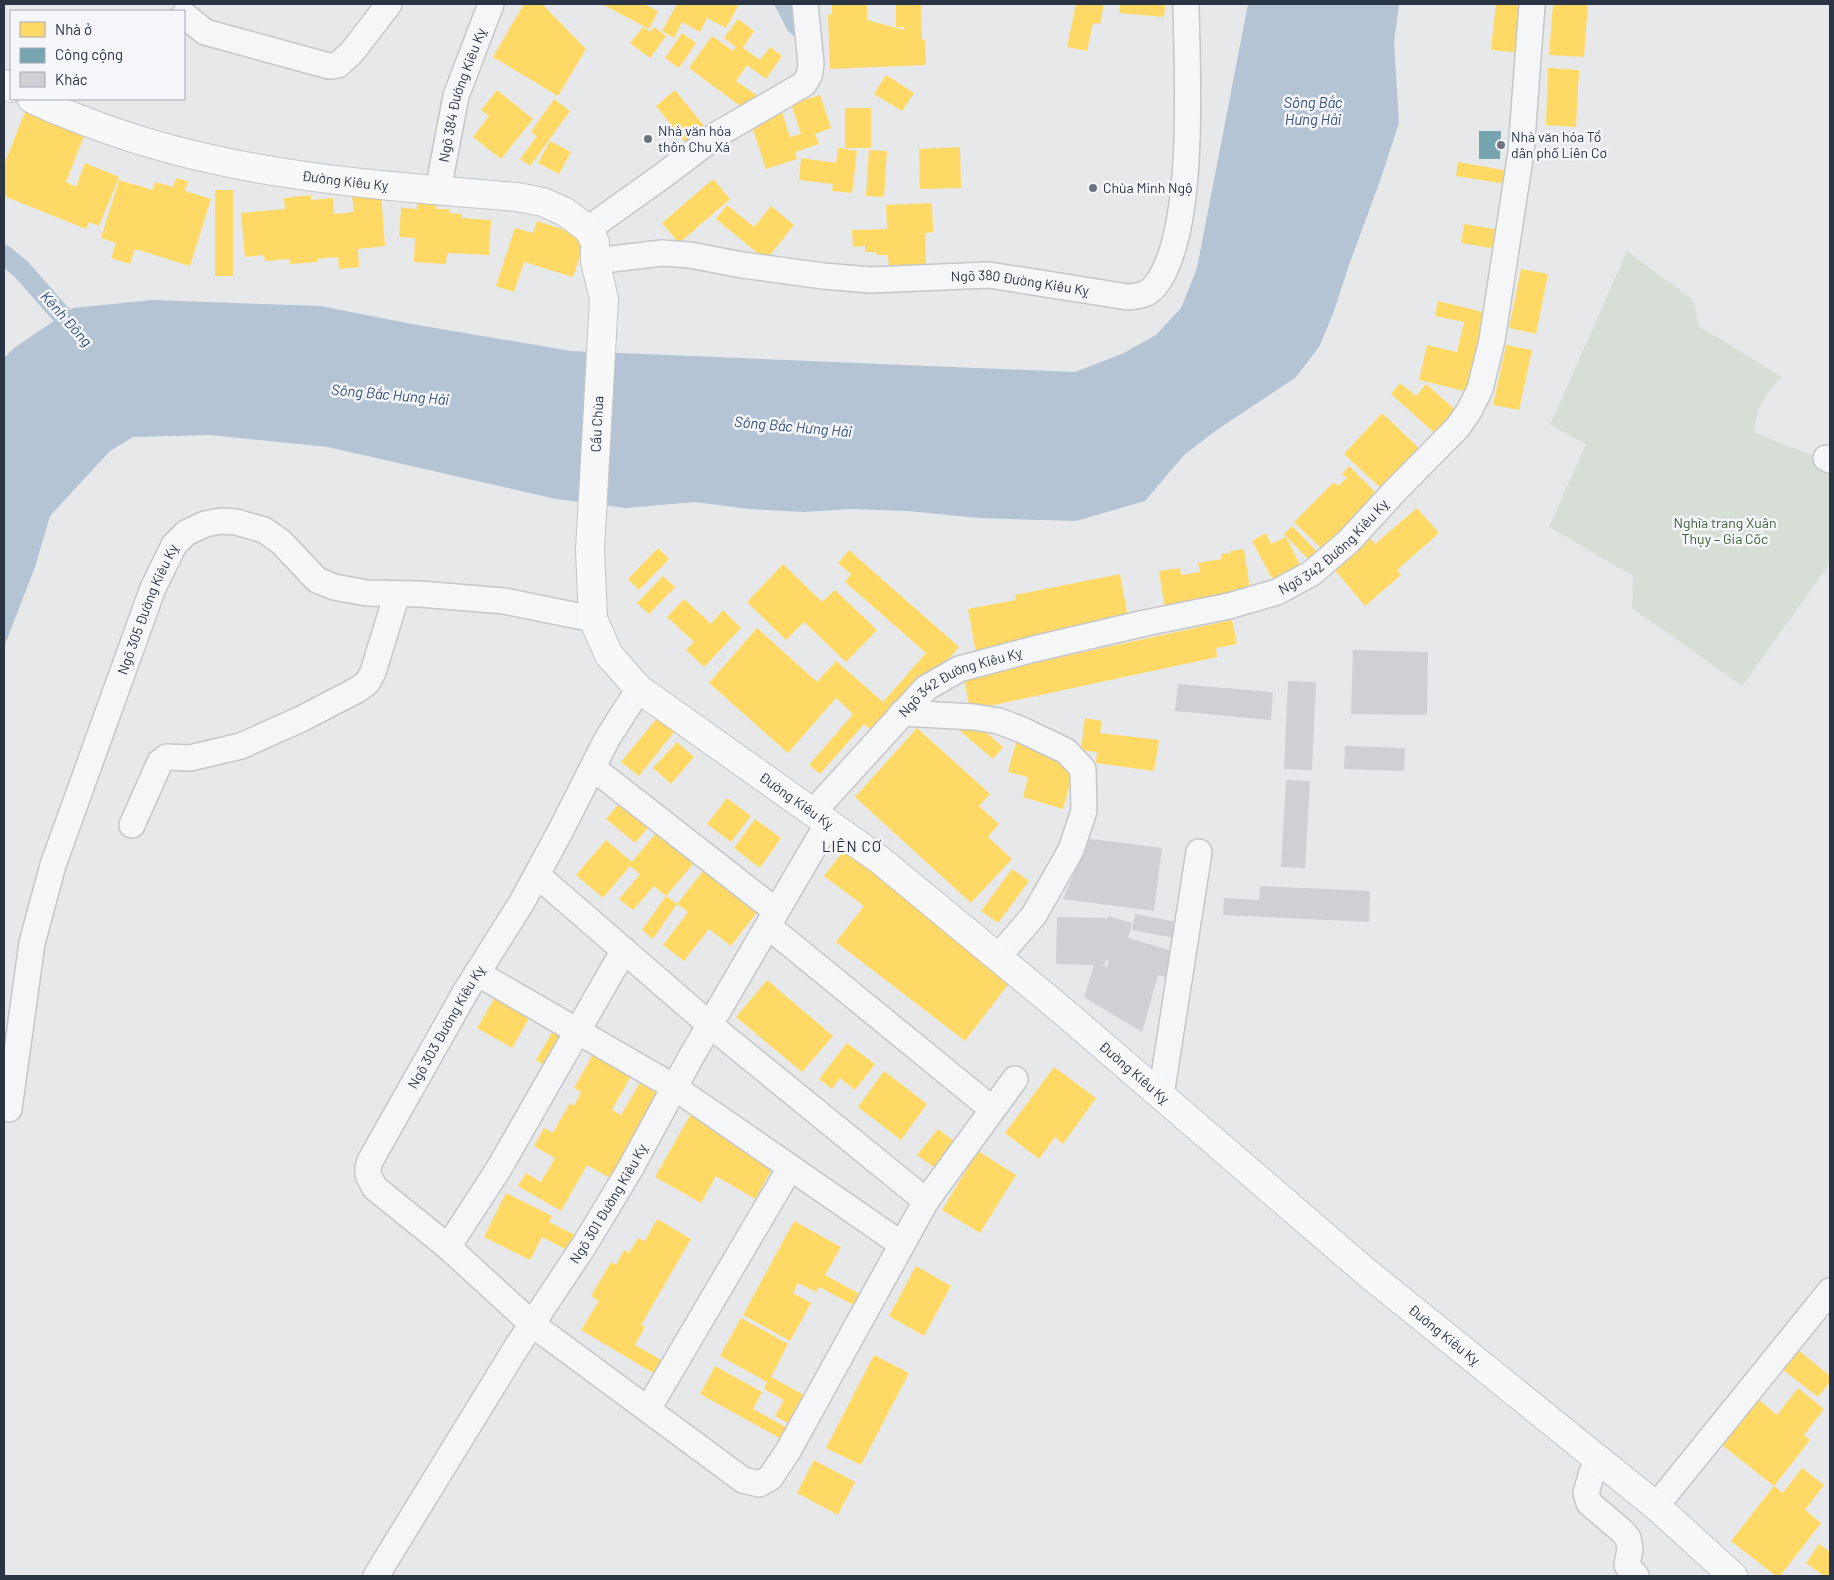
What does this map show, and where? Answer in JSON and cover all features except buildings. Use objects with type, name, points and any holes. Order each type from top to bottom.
[{"type":"main road","name":"Đường Kiêu Kỵ","points":[[34,100],[50,108],[137,140],[230,164],[325,180],[517,196],[543,202],[565,212],[588,229]]},
{"type":"main road","points":[[588,229],[595,242],[595,261]]},
{"type":"main road","name":"Cầu Chùa","points":[[590,550],[604,298],[595,261]]},
{"type":"main road","name":"Đường Kiêu Kỵ","points":[[590,550],[593,619],[609,655],[639,689],[880,860],[998,957],[1365,1272],[1656,1506],[1733,1576]]},
{"type":"street","points":[[185,16],[205,32],[329,66],[338,65],[352,52],[389,4]]},
{"type":"street","name":"Ngõ 384 Đường Kiêu Kỵ","points":[[438,190],[456,96],[491,4]]},
{"type":"street","points":[[588,229],[718,134],[804,84],[810,76],[811,64],[805,4]]},
{"type":"street","name":"Ngõ 380 Đường Kiêu Kỵ","points":[[595,261],[662,253],[690,255],[742,265],[823,276],[871,280],[989,275],[1128,297],[1143,296],[1154,287],[1164,272],[1177,234],[1182,202],[1188,82],[1186,4]]},
{"type":"street","name":"Ngõ 342 Đường Kiêu Kỵ","points":[[820,818],[902,713],[926,688],[959,670],[1034,649],[1229,606],[1277,592],[1312,573],[1349,541],[1458,427],[1469,411],[1480,389],[1492,340],[1521,152],[1532,4]]},
{"type":"street","name":"Ngõ 305 Đường Kiêu Kỵ","points":[[9,1110],[32,943],[53,864],[153,588],[174,545],[186,533],[205,524],[221,521],[236,522],[264,530],[281,542],[317,580],[334,587],[367,593],[420,594],[504,601],[593,619]]},
{"type":"street","points":[[132,825],[160,762],[167,757],[190,758],[241,746],[301,719],[358,690],[367,683],[373,672],[397,594]]},
{"type":"street","name":"Ngõ 303 Đường Kiêu Kỵ","points":[[639,689],[592,768],[537,875],[477,973],[370,1161],[368,1168],[371,1182],[380,1204],[448,1247],[532,1324],[743,1480],[759,1484],[770,1478],[788,1450],[926,1201],[1015,1079]]},
{"type":"street","points":[[902,713],[974,717],[999,721],[1066,751],[1083,769],[1084,810],[1071,850],[1034,915],[998,957]]},
{"type":"street","points":[[592,768],[772,918],[992,1109]]},
{"type":"street","name":"Ngõ 301 Đường Kiêu Kỵ","points":[[376,1576],[629,1171],[674,1087],[772,918],[820,818]]},
{"type":"street","points":[[1161,1096],[1199,852]]},
{"type":"street","points":[[537,875],[710,1025],[926,1201]]},
{"type":"street","points":[[448,1247],[498,1170],[624,950]]},
{"type":"street","points":[[477,973],[674,1087],[901,1244]]},
{"type":"street","points":[[648,1409],[790,1168]]},
{"type":"street","points":[[1656,1506],[1830,1291]]},
{"type":"street","points":[[1600,1460],[1592,1472],[1586,1493],[1589,1503],[1628,1538],[1630,1549],[1627,1565],[1636,1576]]},
{"type":"green space","name":"Nghĩa trang Xuân Thụy – Gia Cốc","points":[[1627,251],[1693,300],[1699,326],[1782,377],[1762,402],[1755,424],[1755,433],[1830,462],[1830,563],[1742,686],[1632,608],[1633,576],[1549,527],[1586,444],[1550,425]]},
{"type":"water","points":[[774,4],[799,4],[800,41],[788,31]]},
{"type":"water","name":"Sông Bắc Hưng Hải","points":[[1248,4],[1399,4],[1394,43],[1399,123],[1333,314],[1319,347],[1295,378],[1218,429],[1184,455],[1145,501],[1076,521],[979,518],[908,511],[851,509],[804,512],[749,509],[695,502],[626,508],[556,499],[328,447],[210,435],[133,437],[110,451],[50,516],[35,567],[4,647],[4,358],[14,348],[73,308],[152,300],[320,306],[571,351],[1075,372],[1122,354],[1156,335],[1181,308],[1197,268]]},
{"type":"waterway","name":"Kênh Đông","points":[[4,255],[21,269],[80,336]]},
{"type":"place","name":"Nhà văn hóa thôn Chu Xá","points":[[648,139]]},
{"type":"place","name":"Nhà văn hóa Tổ dân phố Liên Cơ","points":[[1501,145]]},
{"type":"place","name":"Chùa Minh Ngộ","points":[[1093,188]]},
{"type":"district","name":"LIÊN CƠ","points":[[852,847]]}]
